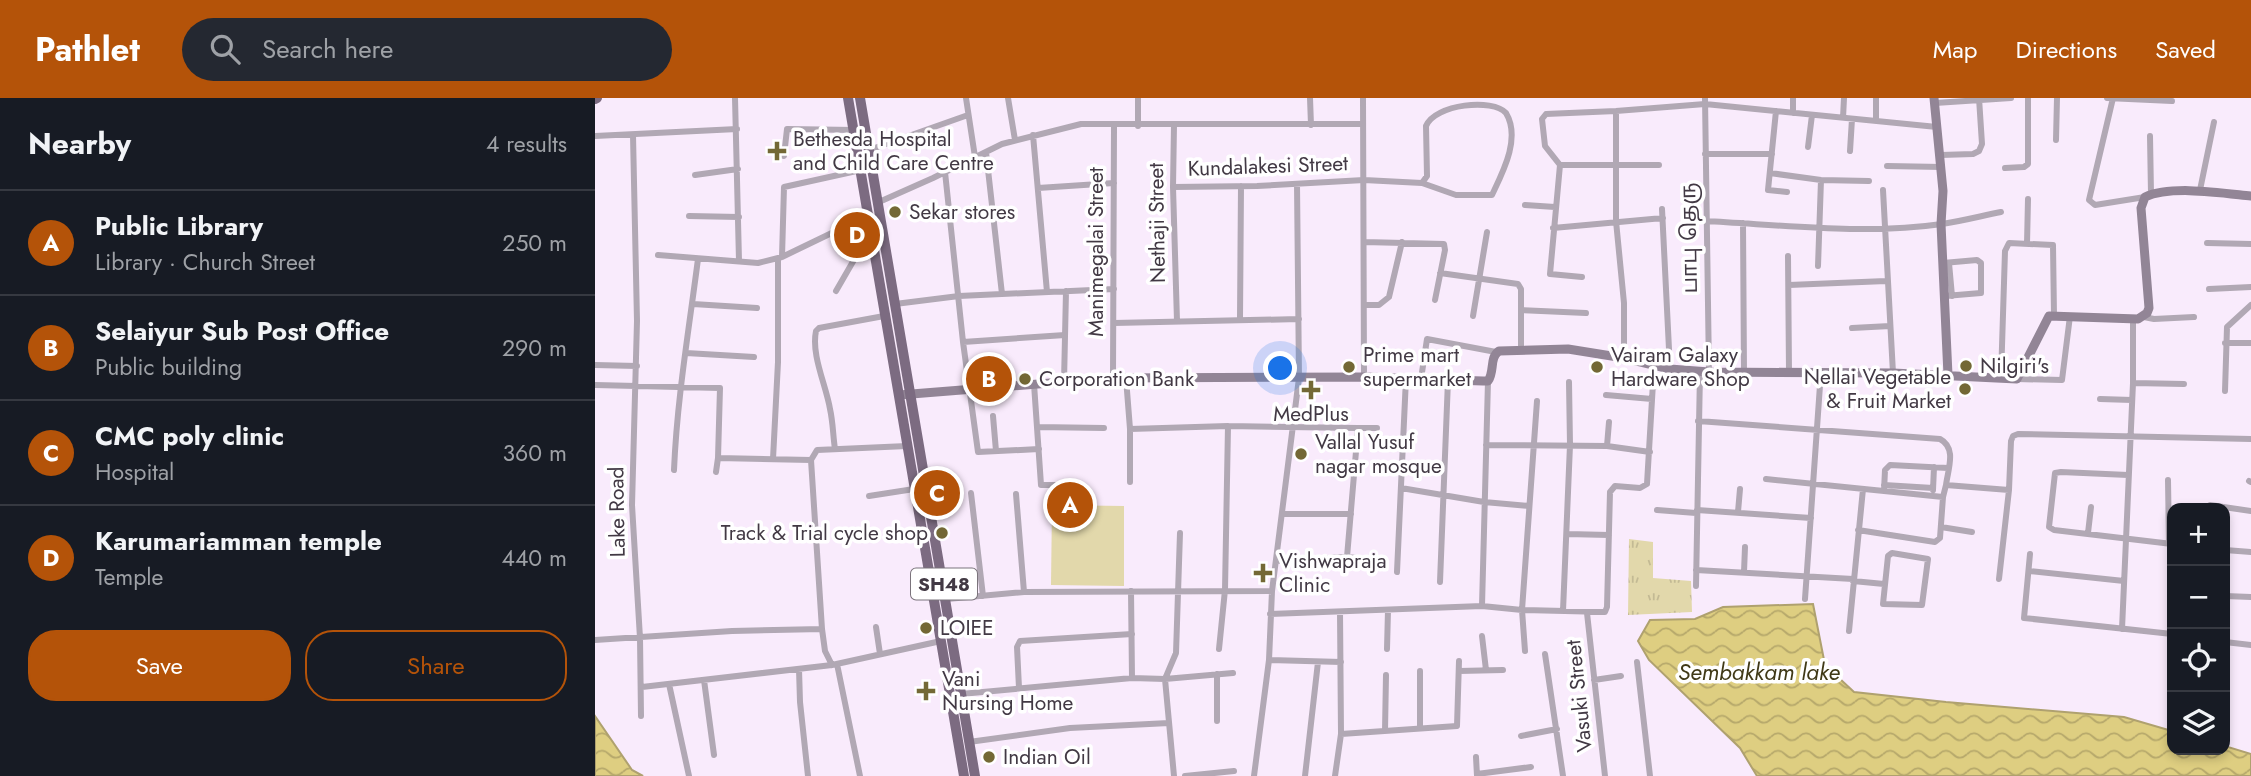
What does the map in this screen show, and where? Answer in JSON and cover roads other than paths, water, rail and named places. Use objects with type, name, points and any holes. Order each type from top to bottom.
[{"type":"main road","name":"SH48","points":[[848,98],[895,377],[904,394],[947,600],[975,776]]},
{"type":"main road","name":"SH48","points":[[860,98],[895,304],[907,446],[964,776]]},
{"type":"street","points":[[735,98],[739,261]]},
{"type":"street","points":[[966,98],[975,157]]},
{"type":"street","points":[[1008,98],[1015,140]]},
{"type":"street","points":[[1138,98],[1138,126]]},
{"type":"street","points":[[1310,98],[1311,125]]},
{"type":"street","points":[[1363,98],[1364,377]]},
{"type":"street","points":[[1749,98],[1749,109]]},
{"type":"street","points":[[1793,98],[1793,113]]},
{"type":"street","points":[[1843,98],[1843,118]]},
{"type":"street","points":[[1876,98],[1876,121]]},
{"type":"street","points":[[1948,375],[1948,296],[1941,224],[1942,167],[1935,101],[2011,98]]},
{"type":"street","points":[[2005,169],[2028,164],[2028,98]]},
{"type":"street","points":[[2056,140],[2057,98]]},
{"type":"street","points":[[2106,98],[2172,101]]},
{"type":"street","points":[[2113,98],[2090,203],[2095,205],[2200,191],[2251,196]]},
{"type":"street","points":[[1941,155],[1973,154],[1979,151],[1982,144],[1979,99]]},
{"type":"street","points":[[1472,100],[1499,106],[1505,111],[1510,123],[1510,148],[1492,195],[1456,195],[1422,183],[1427,176],[1426,126],[1430,119],[1455,105],[1472,100]]},
{"type":"street","points":[[1582,277],[1550,274],[1560,165],[1545,146],[1542,119],[1548,113],[1616,111],[1705,101],[1749,109],[1937,127]]},
{"type":"street","name":"பாபு தெரு","points":[[1696,586],[1698,421],[1704,372],[1705,101]]},
{"type":"street","points":[[1616,111],[1616,221],[1624,303],[1624,358]]},
{"type":"street","points":[[1776,111],[1769,191],[1787,192]]},
{"type":"street","points":[[869,150],[968,115]]},
{"type":"street","points":[[1808,147],[1812,115]]},
{"type":"street","points":[[1850,151],[1852,119]]},
{"type":"street","points":[[2200,191],[2214,122]]},
{"type":"street","points":[[879,202],[1015,140],[1081,124],[1363,124]]},
{"type":"street","name":"Nethaji Street","points":[[1174,125],[1177,321]]},
{"type":"street","name":"Manimegalai Street","points":[[1113,378],[1114,126]]},
{"type":"street","points":[[595,136],[737,129]]},
{"type":"street","points":[[784,156],[787,130],[854,130]]},
{"type":"street","name":"Lake Road","points":[[633,135],[638,321],[632,505],[640,638],[641,716]]},
{"type":"street","points":[[1033,135],[1047,292]]},
{"type":"street","points":[[2144,317],[2149,307],[2141,208],[2148,196],[2150,136]]},
{"type":"street","points":[[986,152],[1002,294]]},
{"type":"street","points":[[1705,153],[1772,154]]},
{"type":"street","points":[[1560,165],[1659,165]]},
{"type":"street","points":[[1887,166],[1942,167]]},
{"type":"street","points":[[695,175],[738,169]]},
{"type":"street","points":[[773,459],[784,187],[861,170]]},
{"type":"street","points":[[946,172],[963,342],[978,452],[1039,449]]},
{"type":"street","points":[[1770,173],[1821,180],[1869,181]]},
{"type":"street","name":"Kundalakesi Street","points":[[1173,187],[1364,180],[1422,183]]},
{"type":"street","points":[[1818,266],[1821,180]]},
{"type":"street","points":[[1038,188],[1114,183]]},
{"type":"street","points":[[1254,776],[1269,660],[1272,591],[1299,378],[1297,184]]},
{"type":"street","points":[[1240,320],[1241,186]]},
{"type":"street","points":[[1883,190],[1893,373]]},
{"type":"street","points":[[2027,244],[2028,199]]},
{"type":"street","points":[[1525,205],[1555,207]]},
{"type":"street","points":[[1662,209],[1670,369]]},
{"type":"street","points":[[1705,221],[1819,228],[1884,228],[1941,224],[2001,212]]},
{"type":"street","points":[[658,255],[758,263],[780,258],[869,215]]},
{"type":"street","points":[[689,216],[739,217]]},
{"type":"street","points":[[1553,228],[1663,218]]},
{"type":"street","points":[[1743,223],[1744,372]]},
{"type":"street","points":[[1473,316],[1487,232]]},
{"type":"street","points":[[836,291],[862,246],[873,237]]},
{"type":"street","points":[[1364,242],[1444,244],[1435,300]]},
{"type":"street","points":[[1364,305],[1379,304],[1389,297],[1402,242]]},
{"type":"street","points":[[2001,378],[2006,247],[2013,242],[2053,245],[2054,315]]},
{"type":"street","points":[[2207,243],[2251,244]]},
{"type":"street","points":[[1788,256],[1789,372]]},
{"type":"street","points":[[674,470],[676,418],[683,385],[698,259]]},
{"type":"street","points":[[1946,263],[1977,260],[1981,263],[1981,293],[1948,296]]},
{"type":"street","points":[[1440,273],[1518,284],[1521,289],[1521,351]]},
{"type":"street","points":[[1789,285],[1887,281]]},
{"type":"street","points":[[2209,289],[2251,287]]},
{"type":"street","points":[[895,304],[959,296],[1114,289]]},
{"type":"street","points":[[1064,382],[1066,291]]},
{"type":"street","points":[[692,304],[757,308]]},
{"type":"street","points":[[2225,391],[2227,327],[2251,305]]},
{"type":"street","points":[[1521,310],[1586,313]]},
{"type":"street","points":[[2017,379],[2046,320],[2054,315],[2133,319],[2194,317]]},
{"type":"street","points":[[835,449],[831,411],[815,331],[884,316]]},
{"type":"street","points":[[1421,379],[1427,339],[1496,352],[1568,349],[1670,369],[1704,372],[1893,373],[2061,380],[2070,316]]},
{"type":"street","points":[[1114,323],[1299,318]]},
{"type":"street","points":[[2122,629],[2133,383],[2133,319]]},
{"type":"street","points":[[1852,328],[1890,326]]},
{"type":"street","points":[[963,342],[1065,335]]},
{"type":"street","points":[[2225,343],[2251,344]]},
{"type":"street","points":[[1482,606],[1488,381],[1496,352]]},
{"type":"street","points":[[687,353],[754,357]]},
{"type":"street","points":[[595,365],[636,366]]},
{"type":"street","points":[[1271,614],[1482,606],[1604,612],[1608,607],[1611,489],[1615,486],[1640,488],[1646,486],[1648,481],[1654,366]]},
{"type":"street","points":[[1805,599],[1821,372]]},
{"type":"street","points":[[904,394],[1113,378],[1364,377],[1488,381]]},
{"type":"street","points":[[1126,378],[1130,482]]},
{"type":"street","points":[[1397,572],[1406,378]]},
{"type":"street","points":[[1440,582],[1448,380]]},
{"type":"street","points":[[1563,611],[1570,445],[1569,382]]},
{"type":"street","points":[[2133,383],[2184,384]]},
{"type":"street","points":[[1034,384],[1041,485],[1082,485]]},
{"type":"street","points":[[595,385],[683,385],[720,388],[716,472]]},
{"type":"street","points":[[1606,395],[1653,399]]},
{"type":"street","points":[[2101,399],[2132,400]]},
{"type":"street","points":[[1525,651],[1522,610],[1537,401]]},
{"type":"street","points":[[993,416],[996,451]]},
{"type":"street","points":[[1698,421],[1940,439],[1948,445],[1951,451],[1938,540],[1931,542],[1859,530]]},
{"type":"street","points":[[1607,446],[1609,422]]},
{"type":"street","points":[[1130,429],[1229,426],[1377,429]]},
{"type":"street","points":[[1219,649],[1225,590],[1229,426]]},
{"type":"street","points":[[1037,427],[1104,428]]},
{"type":"street","points":[[1347,557],[1358,428]]},
{"type":"street","points":[[1999,579],[2009,490],[2011,441],[2016,435],[2251,439]]},
{"type":"street","points":[[1486,445],[1607,446],[1650,452]]},
{"type":"street","points":[[860,776],[834,664],[825,652],[811,460],[817,450],[907,446]]},
{"type":"street","points":[[718,458],[811,460]]},
{"type":"street","points":[[1884,488],[1885,470],[1890,465],[1948,468]]},
{"type":"street","points":[[1933,492],[1934,467]]},
{"type":"street","points":[[2128,475],[2055,473],[2049,527],[2055,530],[2167,543]]},
{"type":"street","points":[[1766,479],[1863,489],[1933,492],[1943,497]]},
{"type":"street","points":[[2168,480],[2169,503]]},
{"type":"street","points":[[1946,485],[2009,490]]},
{"type":"street","points":[[1401,488],[1484,502],[1529,506]]},
{"type":"street","points":[[869,496],[914,489]]},
{"type":"street","points":[[1738,512],[1740,489]]},
{"type":"street","points":[[1849,631],[1863,489]]},
{"type":"street","points":[[971,493],[983,596]]},
{"type":"street","points":[[1016,494],[1024,592]]},
{"type":"street","points":[[2088,533],[2091,507]]},
{"type":"street","points":[[2230,508],[2251,511]]},
{"type":"street","points":[[1657,510],[1738,512],[1811,518]]},
{"type":"street","points":[[1282,514],[1351,514]]},
{"type":"street","points":[[1941,527],[1972,532]]},
{"type":"street","points":[[1174,776],[1165,679],[1176,653],[1180,533]]},
{"type":"street","points":[[1567,534],[1609,535]]},
{"type":"street","points":[[1744,572],[1745,548]]},
{"type":"street","points":[[2230,550],[2251,552]]},
{"type":"street","points":[[2030,554],[2024,618],[2167,634]]},
{"type":"street","points":[[1889,555],[1928,559],[1923,605],[1883,604],[1884,584],[1889,555]]},
{"type":"street","points":[[1276,561],[1347,557],[1366,559]]},
{"type":"street","points":[[1696,570],[1807,576],[1884,584]]},
{"type":"street","points":[[2029,571],[2124,581]]},
{"type":"street","points":[[1131,591],[1132,678]]},
{"type":"street","points":[[947,600],[1024,592],[1272,591]]},
{"type":"street","points":[[2230,596],[2251,597]]},
{"type":"street","points":[[1387,649],[1388,610]]},
{"type":"street","points":[[1335,776],[1341,734],[1341,612]]},
{"type":"street","name":"Vasuki Street","points":[[1587,613],[1605,776]]},
{"type":"street","points":[[876,627],[880,654]]},
{"type":"street","points":[[595,640],[732,631],[822,629]]},
{"type":"street","points":[[1019,688],[1017,647],[1020,641],[1132,634]]},
{"type":"street","points":[[1482,636],[1486,670]]},
{"type":"street","points":[[642,687],[834,664],[941,641]]},
{"type":"street","points":[[2230,643],[2251,645]]},
{"type":"street","points":[[1545,654],[1563,776]]},
{"type":"street","points":[[1269,660],[1341,662]]},
{"type":"street","points":[[1341,734],[1457,726],[1459,660]]},
{"type":"street","points":[[1305,776],[1318,662]]},
{"type":"street","points":[[1636,662],[1650,776]]},
{"type":"street","points":[[799,669],[808,776]]},
{"type":"street","points":[[1459,671],[1503,670]]},
{"type":"street","points":[[1420,671],[1420,729]]},
{"type":"street","points":[[961,694],[1132,678],[1165,679],[1233,673]]},
{"type":"street","points":[[1217,674],[1217,721]]},
{"type":"street","points":[[1385,731],[1386,675]]},
{"type":"street","points":[[1594,680],[1621,676]]},
{"type":"street","points":[[704,680],[715,755]]},
{"type":"street","points":[[669,684],[689,776]]},
{"type":"street","points":[[969,742],[1069,728],[1169,723]]},
{"type":"street","points":[[1521,736],[1557,729]]},
{"type":"street","points":[[1476,757],[1477,775],[1531,767]]},
{"type":"street","points":[[1185,776],[1234,771]]},
{"type":"water","name":"Sembakkam lake","points":[[1813,604],[1825,665],[1854,692],[2124,717],[2167,730],[2167,755],[2230,755],[2230,748],[2251,754],[2251,776],[1757,776],[1740,748],[1649,660],[1638,641],[1650,620],[1695,619],[1723,607]]},
{"type":"water","points":[[595,716],[632,770],[643,776],[595,776]]},
{"type":"place","name":"Bethesda Hospital and Child Care Centre","points":[[777,151]]},
{"type":"place","name":"Sekar stores","points":[[895,212]]},
{"type":"place","name":"Karumariamman temple","points":[[857,235]]},
{"type":"place","name":"Nilgiri's","points":[[1966,366]]},
{"type":"place","name":"Prime mart supermarket","points":[[1349,367]]},
{"type":"place","name":"Vairam Galaxy Hardware Shop","points":[[1597,367]]},
{"type":"place","name":"Selaiyur Sub Post Office","points":[[989,379]]},
{"type":"place","name":"Corporation Bank","points":[[1025,379]]},
{"type":"place","name":"Nellai Vegetable & Fruit Market","points":[[1965,389]]},
{"type":"place","name":"MedPlus","points":[[1311,390]]},
{"type":"place","name":"Vallal Yusuf nagar mosque","points":[[1301,454]]},
{"type":"place","name":"CMC poly clinic","points":[[937,493]]},
{"type":"place","name":"Public Library","points":[[1070,505]]},
{"type":"place","name":"Track & Trial cycle shop","points":[[942,533]]},
{"type":"place","name":"Vishwapraja Clinic","points":[[1263,573]]},
{"type":"place","name":"LOIEE","points":[[926,628]]},
{"type":"place","name":"Vani Nursing Home","points":[[926,691]]},
{"type":"place","name":"Indian Oil","points":[[989,757]]}]
